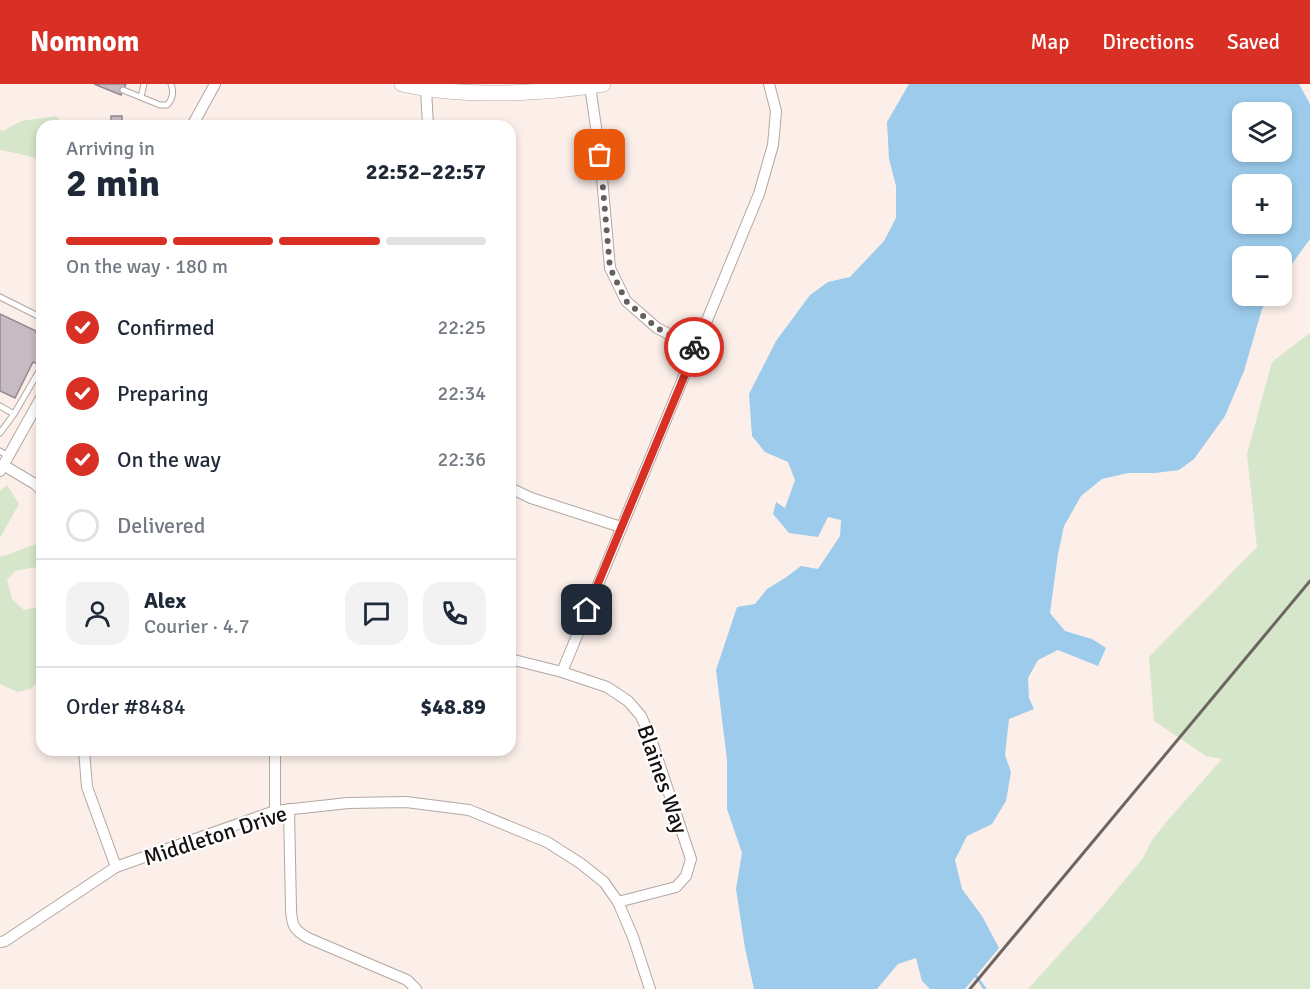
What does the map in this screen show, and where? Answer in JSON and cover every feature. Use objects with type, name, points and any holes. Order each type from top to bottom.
[{"type":"main road","points":[[402,84],[426,89],[513,93],[596,85]]},
{"type":"street","points":[[195,120],[216,84]]},
{"type":"street","points":[[562,672],[759,194],[773,145],[776,111],[769,84]]},
{"type":"street","points":[[596,85],[610,268],[626,301],[657,328],[696,348]]},
{"type":"street","points":[[426,89],[428,120]]},
{"type":"street","points":[[36,406],[2,464],[36,485]]},
{"type":"street","points":[[516,491],[531,498],[621,527]]},
{"type":"street","name":"Blaines Way","points":[[516,660],[562,672],[607,687],[628,701],[641,716],[651,739],[691,859],[686,876],[676,887],[618,902]]},
{"type":"street","points":[[84,756],[87,787],[116,867]]},
{"type":"street","points":[[275,756],[275,811]]},
{"type":"street","name":"Middleton Drive","points":[[0,942],[5,941],[116,867],[275,811],[348,803],[406,802],[469,810],[547,842],[580,863],[604,882],[618,902],[633,936],[650,989]]},
{"type":"street","points":[[289,809],[291,910],[292,923],[297,932],[407,980],[416,989]]},
{"type":"lane","points":[[141,97],[144,84]]},
{"type":"lane","points":[[123,90],[160,105],[167,105],[173,94],[171,84]]},
{"type":"lane","points":[[0,297],[36,315]]},
{"type":"lane","points":[[0,433],[36,376]]},
{"type":"lane","points":[[0,406],[14,414]]},
{"type":"green space","points":[[57,116],[59,120],[36,120],[36,158],[0,150],[0,130],[3,131],[21,121]]},
{"type":"green space","points":[[1310,333],[1310,989],[1028,989],[1103,906],[1143,858],[1152,840],[1168,820],[1222,759],[1206,756],[1154,721],[1149,657],[1257,547],[1247,454],[1272,362]]},
{"type":"green space","points":[[7,485],[19,504],[0,538],[0,491]]},
{"type":"green space","points":[[36,544],[36,567],[15,571],[7,580],[12,599],[24,610],[36,607],[36,683],[31,689],[17,692],[0,684],[0,556]]},
{"type":"water","points":[[909,84],[1299,84],[1310,104],[1310,239],[1292,264],[1292,246],[1232,246],[1232,306],[1264,306],[1244,371],[1225,416],[1194,459],[1179,470],[1128,473],[1102,479],[1081,496],[1064,526],[1050,613],[1065,631],[1092,639],[1106,648],[1098,666],[1058,650],[1038,660],[1028,678],[1029,698],[1034,709],[1009,719],[1005,755],[1011,772],[1006,801],[992,824],[967,836],[955,860],[962,889],[982,916],[999,948],[965,989],[930,989],[922,981],[916,958],[898,964],[877,989],[754,989],[736,889],[742,853],[727,809],[727,760],[716,670],[737,607],[755,604],[767,589],[801,566],[818,569],[840,536],[841,520],[828,517],[818,537],[789,533],[773,514],[776,502],[785,508],[795,480],[788,462],[765,452],[752,436],[749,394],[776,341],[810,295],[828,282],[850,277],[884,241],[896,218],[896,186],[889,159],[887,122]]},
{"type":"building","points":[[94,84],[126,84],[121,95]]},
{"type":"building","points":[[111,116],[122,116],[122,120],[111,120]]},
{"type":"building","points":[[0,314],[36,331],[36,363],[33,362],[15,398],[0,391]]},
{"type":"waterway","points":[[976,976],[985,989]]},
{"type":"railway","points":[[970,989],[1310,581]]},
{"type":"way so far","points":[[600,155],[610,268],[626,301],[657,328],[694,347]]},
{"type":"route","points":[[587,610],[696,348],[694,347]]}]
